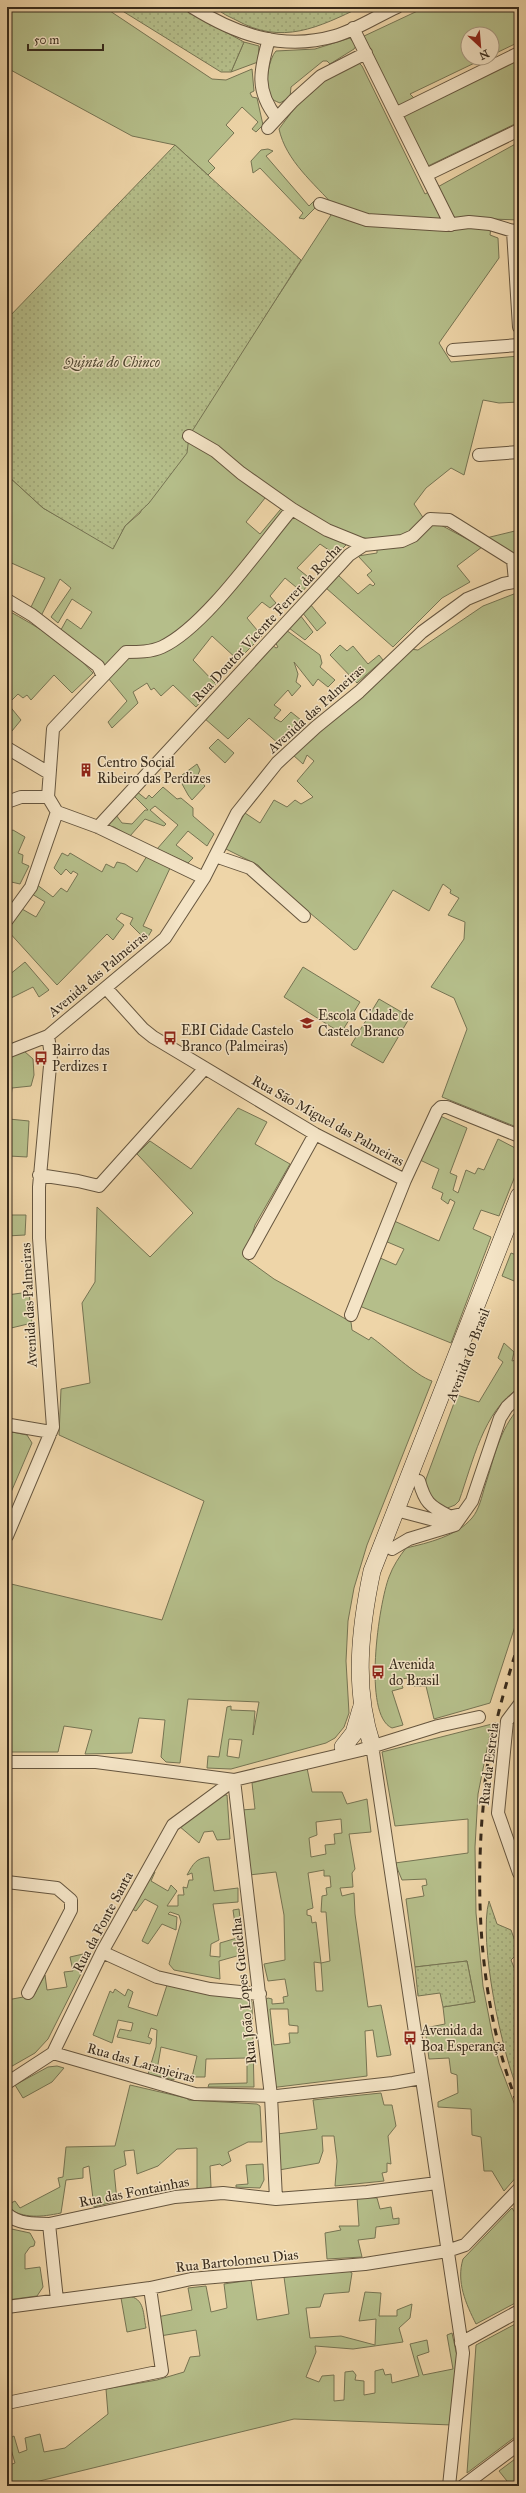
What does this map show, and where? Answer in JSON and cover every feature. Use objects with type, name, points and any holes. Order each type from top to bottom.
[{"type":"main road","name":"Avenida do Brasil","points":[[372,1745],[376,1726],[371,1669],[373,1618],[383,1574],[392,1549],[401,1512],[519,1196]]},
{"type":"main road","name":"Avenida do Brasil","points":[[372,1745],[366,1728],[362,1703],[362,1617],[372,1571],[401,1512],[419,1481],[519,1224]]},
{"type":"main road","name":"Avenida do Brasil","points":[[343,1747],[354,1733],[362,1703]]},
{"type":"street","points":[[196,8],[250,36],[299,43],[336,35],[397,7]]},
{"type":"street","points":[[353,28],[397,113],[451,225]]},
{"type":"street","points":[[269,39],[261,67],[262,91],[267,106],[278,118]]},
{"type":"street","points":[[268,128],[293,101],[321,76],[366,53]]},
{"type":"street","points":[[397,113],[519,53]]},
{"type":"street","points":[[426,175],[519,130]]},
{"type":"street","points":[[320,204],[367,220],[451,225],[469,222],[490,224],[516,230],[519,327]]},
{"type":"street","points":[[453,350],[519,345]]},
{"type":"street","points":[[189,436],[215,451],[241,473],[292,509],[327,530],[364,545]]},
{"type":"street","points":[[479,455],[519,452]]},
{"type":"street","points":[[204,878],[98,827],[57,812],[48,797],[53,729],[126,652],[142,652],[161,648],[182,634],[206,612],[292,509]]},
{"type":"street","name":"Rua Doutor Vicente Ferrer da Rocha","points":[[98,827],[349,555],[364,545],[402,541],[413,536],[430,519],[449,520],[513,560],[517,581]]},
{"type":"street","name":"Avenida das Palmeiras","points":[[7,1536],[53,1428],[40,1246],[39,1176],[51,1055],[48,1036],[165,938],[204,878],[237,813],[277,763],[316,727],[359,692],[422,632],[473,596],[517,581]]},
{"type":"street","points":[[7,600],[32,615],[98,666],[103,676]]},
{"type":"street","points":[[7,748],[49,773]]},
{"type":"street","points":[[7,802],[21,797],[48,797]]},
{"type":"street","points":[[7,920],[31,887],[57,812]]},
{"type":"street","points":[[215,856],[250,868],[304,916]]},
{"type":"street","name":"Rua São Miguel das Palmeiras","points":[[106,988],[143,1030],[315,1134],[405,1180],[437,1111],[441,1107],[447,1107],[519,1136]]},
{"type":"street","points":[[7,1052],[48,1036]]},
{"type":"street","points":[[39,1176],[78,1181],[99,1186],[205,1068]]},
{"type":"street","points":[[249,1253],[315,1134]]},
{"type":"street","points":[[351,1315],[405,1180]]},
{"type":"street","points":[[392,1549],[409,1539],[455,1525],[472,1501],[500,1418],[519,1396]]},
{"type":"street","points":[[10,1425],[51,1432]]},
{"type":"street","points":[[419,1481],[423,1495],[430,1506],[449,1516]]},
{"type":"street","points":[[401,1512],[434,1520],[462,1514]]},
{"type":"street","points":[[401,1512],[418,1527],[434,1532]]},
{"type":"street","name":"Rua da Estrela","points":[[519,1706],[507,1721],[498,1813],[519,1873]]},
{"type":"street","points":[[7,1762],[96,1762],[234,1780],[318,1760],[479,1717]]},
{"type":"street","points":[[318,1760],[357,1740],[364,1740],[372,1745],[463,2353],[449,2486]]},
{"type":"street","name":"Rua da Fonte Santa","points":[[53,2053],[102,1952],[173,1825],[234,1780]]},
{"type":"street","name":"Rua João Lopes Guedelha","points":[[234,1780],[271,2096],[276,2199]]},
{"type":"street","points":[[7,1882],[57,1888],[71,1900],[71,1910],[28,1993]]},
{"type":"street","points":[[102,1952],[158,1976],[210,1989],[260,1994]]},
{"type":"street","points":[[7,2083],[53,2053]]},
{"type":"street","name":"Rua das Laranjeiras","points":[[53,2053],[195,2094],[271,2096],[313,2093],[421,2078]]},
{"type":"street","name":"Rua das Fontainhas","points":[[7,2214],[12,2218],[30,2224],[49,2224],[176,2197],[223,2193],[276,2199],[367,2192],[437,2183]]},
{"type":"street","name":"Rua Bartolomeu Dias","points":[[7,2307],[150,2288],[191,2279],[365,2264],[447,2251],[465,2245],[519,2189]]},
{"type":"street","points":[[49,2224],[57,2300]]},
{"type":"street","points":[[7,2403],[162,2372],[150,2288]]},
{"type":"street","points":[[461,2343],[519,2311]]},
{"type":"street","points":[[463,2486],[519,2444]]},
{"type":"green space","points":[[7,7],[104,7],[212,79],[226,80],[252,69],[254,91],[250,93],[252,97],[257,98],[263,125],[256,132],[252,129],[258,122],[242,107],[226,125],[234,133],[208,161],[215,168],[208,175],[175,145],[132,136],[7,68]]},
{"type":"green space","points":[[116,7],[180,7],[244,42],[231,72],[221,72]]},
{"type":"green space","points":[[216,7],[361,7],[315,27],[285,33],[269,32],[253,28],[225,15]]},
{"type":"green space","points":[[426,7],[519,7],[519,42],[500,51],[500,26],[460,26],[460,66],[468,66],[410,94],[415,99],[400,106],[396,105],[362,37]]},
{"type":"green space","points":[[350,38],[356,46],[354,49],[330,64],[327,61],[323,61],[291,87],[290,97],[280,103],[270,97],[267,89],[267,77],[271,59],[276,51],[315,49]]},
{"type":"green space","points":[[244,42],[259,46],[258,62],[231,72]]},
{"type":"green space","points":[[519,59],[519,122],[428,166],[402,115]]},
{"type":"green space","points":[[357,61],[362,66],[425,194],[519,142],[519,220],[492,219],[490,235],[498,238],[499,258],[439,343],[451,362],[519,356],[519,402],[499,403],[483,400],[464,475],[451,468],[426,488],[414,504],[424,519],[405,537],[372,539],[354,537],[336,555],[320,544],[297,568],[312,580],[302,592],[285,578],[270,596],[276,603],[270,608],[262,602],[247,618],[262,636],[238,660],[212,636],[193,660],[216,684],[196,707],[173,685],[161,696],[154,688],[151,690],[147,683],[133,692],[138,703],[112,728],[108,722],[127,701],[108,678],[58,635],[67,619],[81,629],[92,612],[72,599],[58,623],[51,617],[71,588],[60,579],[41,616],[31,607],[45,578],[7,561],[7,475],[43,508],[113,548],[125,526],[140,513],[184,431],[239,356],[333,212],[335,207],[294,161],[283,141],[279,129],[299,102],[313,92],[317,84]],"holes":[[[269,493],[285,504],[260,534],[246,522]]]},
{"type":"green space","name":"Quinta do Chinco","points":[[175,145],[301,260],[189,436],[187,453],[149,503],[125,526],[113,549],[43,508],[7,475],[7,319]]},
{"type":"green space","points":[[268,149],[273,151],[266,156],[309,206],[314,201],[315,208],[304,219],[299,218],[303,213],[260,168],[253,173],[251,161],[261,150]]},
{"type":"green space","points":[[431,523],[437,523],[482,547],[457,566],[470,582],[442,598],[393,647],[326,588],[338,575],[358,594],[370,584],[373,586],[375,584],[367,575],[372,571],[358,556],[377,553],[377,547]]},
{"type":"green space","points":[[519,530],[519,564],[482,539]]},
{"type":"green space","points":[[519,592],[519,1128],[442,1097],[467,1029],[454,998],[431,987],[464,939],[465,922],[448,915],[459,898],[450,893],[451,890],[443,884],[429,911],[393,890],[357,949],[354,950],[285,892],[258,865],[224,848],[245,813],[260,823],[274,800],[287,807],[295,800],[301,804],[313,797],[297,781],[314,761],[307,755],[303,764],[293,755],[410,649],[418,650],[483,606]]},
{"type":"green space","points":[[310,604],[326,623],[317,631],[302,612]]},
{"type":"green space","points":[[7,610],[42,630],[64,646],[93,673],[72,693],[54,675],[31,700],[27,695],[23,698],[18,694],[8,704],[21,720],[7,737]]},
{"type":"green space","points":[[300,615],[313,632],[305,640],[289,628]]},
{"type":"green space","points":[[286,630],[320,655],[322,663],[320,667],[335,680],[328,687],[318,679],[313,686],[294,662],[298,674],[296,682],[301,686],[292,696],[288,690],[274,705],[281,710],[274,718],[281,722],[291,712],[306,724],[279,744],[249,718],[228,739],[204,718],[272,645],[276,648],[278,647],[275,642]]},
{"type":"green space","points":[[340,645],[347,651],[353,646],[368,664],[379,655],[383,660],[357,683],[330,655]]},
{"type":"green space","points":[[218,739],[234,753],[225,763],[209,748]]},
{"type":"green space","points":[[197,764],[200,770],[197,777],[205,786],[192,800],[178,778]]},
{"type":"green space","points":[[163,787],[177,799],[181,798],[193,808],[193,816],[214,834],[207,846],[188,831],[176,845],[193,858],[188,863],[157,849],[178,825],[155,806],[150,810],[166,824],[164,826],[145,819],[130,836],[114,827],[107,826],[113,811],[122,823],[132,824],[145,810],[148,810],[133,795],[136,791],[146,799],[149,795],[152,798]]},
{"type":"green space","points":[[13,830],[25,837],[18,853],[23,855],[22,863],[29,866],[20,884],[7,881],[7,832]]},
{"type":"green space","points":[[62,853],[68,856],[70,853],[102,872],[106,864],[114,868],[117,862],[125,864],[137,872],[147,856],[171,866],[143,926],[152,930],[146,940],[130,924],[133,918],[121,913],[116,919],[124,925],[113,940],[107,934],[57,985],[7,930],[7,925],[22,909],[36,917],[45,902],[32,894],[36,884],[53,897],[61,888],[67,892],[78,874],[73,871],[71,874],[66,869],[61,875],[54,868]]},
{"type":"green space","points":[[25,962],[49,990],[39,997],[33,987],[9,999],[7,996],[7,973],[9,975]]},
{"type":"green space","points":[[303,967],[360,1002],[341,1033],[284,997]]},
{"type":"green space","points":[[379,999],[410,1017],[383,1063],[351,1045]]},
{"type":"green space","points":[[24,1051],[33,1059],[34,1075],[31,1086],[12,1088],[9,1119],[29,1121],[27,1157],[9,1156],[7,1176],[7,1054]]},
{"type":"green space","points":[[238,1108],[267,1122],[255,1144],[290,1164],[255,1225],[245,1258],[274,1279],[351,1322],[352,1330],[369,1340],[371,1337],[418,1374],[432,1381],[367,1545],[354,1588],[348,1621],[346,1661],[349,1713],[344,1727],[335,1738],[326,1743],[231,1769],[207,1768],[208,1756],[219,1757],[227,1707],[231,1706],[231,1710],[255,1711],[253,1735],[259,1702],[188,1699],[180,1763],[166,1762],[161,1757],[165,1720],[139,1718],[132,1753],[85,1754],[92,1730],[64,1726],[58,1752],[7,1752],[7,1583],[162,1620],[204,1501],[59,1435],[61,1389],[90,1383],[82,1303],[95,1282],[97,1207],[150,1257],[193,1213],[137,1154],[150,1141],[191,1169]],"holes":[[[229,1739],[242,1740],[239,1758],[227,1756]]]},
{"type":"green space","points":[[438,1115],[467,1128],[450,1173],[457,1176],[453,1190],[458,1193],[466,1170],[475,1174],[478,1168],[484,1170],[498,1139],[519,1150],[519,1166],[499,1216],[481,1210],[473,1229],[491,1237],[451,1343],[357,1305],[378,1257],[396,1265],[404,1249],[385,1241],[392,1220],[439,1241],[455,1202],[450,1199],[448,1204],[441,1199],[443,1193],[432,1188],[439,1169],[420,1160]]},
{"type":"green space","points":[[7,1215],[26,1215],[25,1235],[7,1236]]},
{"type":"green space","points":[[511,1253],[519,1256],[519,1283],[502,1276]]},
{"type":"green space","points":[[29,1292],[32,1323],[7,1329],[7,1295]]},
{"type":"green space","points":[[504,1343],[514,1352],[512,1361],[519,1359],[519,1388],[496,1410],[481,1438],[459,1501],[455,1505],[445,1509],[435,1505],[425,1486],[426,1479],[457,1395],[479,1402],[503,1362],[498,1358]]},
{"type":"green space","points":[[519,1408],[519,1614],[490,1703],[434,1719],[426,1686],[414,1686],[409,1678],[400,1679],[403,1688],[392,1691],[403,1725],[392,1728],[383,1719],[377,1703],[375,1681],[381,1610],[385,1590],[391,1573],[396,1562],[406,1548],[442,1538],[458,1530],[472,1518],[480,1503],[494,1455],[502,1435]]},
{"type":"green space","points":[[7,1431],[27,1435],[32,1443],[9,1497]]},
{"type":"green space","points":[[492,1724],[478,1794],[475,1847],[476,1913],[483,1986],[492,2033],[499,2063],[519,2116],[519,2174],[504,2191],[492,2171],[484,2171],[481,2137],[472,2135],[471,2109],[438,2107],[438,2102],[458,2093],[457,2075],[451,2073],[449,2058],[429,2059],[425,2028],[445,2024],[443,2007],[475,2002],[467,1961],[415,1967],[406,1899],[424,1896],[422,1886],[427,1885],[426,1879],[402,1880],[395,1863],[468,1853],[468,1819],[395,1826],[382,1752]]},
{"type":"green space","points":[[307,1768],[312,1792],[342,1792],[347,1804],[367,1799],[371,1832],[349,1834],[355,1869],[352,1873],[353,1887],[340,1888],[342,1896],[354,1893],[355,1914],[368,2007],[381,2005],[391,2055],[377,2057],[373,2030],[365,2031],[367,2076],[270,2088],[263,2001],[268,1998],[272,1999],[272,2004],[284,2003],[283,1997],[288,1996],[285,1979],[268,1981],[264,1964],[285,1960],[284,1915],[276,1872],[249,1875],[241,1810],[255,1809],[252,1783]],"holes":[[[341,1819],[342,1833],[334,1834],[335,1844],[325,1845],[326,1854],[311,1857],[309,1838],[317,1835],[316,1822]],[[324,1870],[324,1876],[330,1876],[331,1887],[326,1888],[327,1895],[322,1896],[321,1912],[326,1912],[330,1961],[321,1963],[316,1922],[312,1923],[311,1916],[307,1915],[307,1910],[313,1908],[308,1873]],[[314,1962],[321,1963],[323,1991],[316,1991]],[[270,2009],[288,2009],[289,2025],[298,2026],[298,2033],[289,2033],[290,2043],[274,2045]]]},
{"type":"green space","points":[[221,1795],[227,1795],[230,1839],[217,1840],[213,1831],[204,1832],[199,1843],[179,1826]]},
{"type":"green space","points":[[209,1857],[214,1891],[238,1888],[238,1902],[213,1904],[219,1940],[211,1944],[210,1956],[220,1957],[220,1943],[237,1938],[233,1910],[239,1909],[244,1954],[219,1961],[220,1979],[174,1970],[169,1964],[181,1922],[179,1915],[170,1912],[168,1914],[177,1917],[176,1930],[162,1924],[148,1944],[142,1941],[158,1906],[145,1899],[136,1911],[130,1908],[150,1871],[155,1872],[151,1881],[168,1891],[171,1885],[177,1891],[167,1906],[178,1906],[178,1895],[184,1895],[183,1887],[187,1888],[189,1880],[193,1880],[192,1873],[187,1875],[191,1868],[198,1860]]},
{"type":"green space","points":[[489,1901],[497,1924],[511,1930],[519,1952],[511,1960],[519,1980],[519,2093],[512,2075],[499,2026],[489,1969],[486,1919]]},
{"type":"green space","points":[[92,1952],[48,2039],[35,2053],[7,2069],[7,2000],[34,1995],[45,1975],[47,1990],[67,1987],[64,1972],[73,1971],[70,1957]]},
{"type":"green space","points":[[467,1961],[475,2002],[443,2007],[440,1993],[418,1996],[415,1967]]},
{"type":"green space","points":[[167,1985],[247,1995],[252,2002],[254,2087],[208,2087],[209,2084],[247,2083],[247,2058],[206,2059],[205,2077],[192,2077],[197,2056],[161,2047],[157,2070],[174,2074],[174,2080],[148,2074],[156,2047],[157,2030],[151,2028],[148,2037],[152,2039],[150,2044],[117,2037],[120,2029],[131,2031],[133,2023],[118,2020],[112,2043],[93,2035],[110,1991],[113,1993],[115,1989],[125,1996],[128,1989],[133,1992],[128,2007],[157,2016]]},
{"type":"green space","points":[[57,2066],[64,2068],[52,2082],[23,2098],[15,2085],[48,2067]]},
{"type":"green space","points":[[130,2085],[189,2100],[257,2104],[260,2106],[262,2142],[248,2142],[228,2152],[231,2161],[222,2166],[220,2164],[210,2166],[211,2187],[197,2190],[197,2148],[177,2149],[158,2166],[137,2174],[134,2150],[124,2151],[126,2165],[114,2170],[117,2201],[94,2207],[89,2166],[83,2168],[83,2178],[66,2180],[61,2213],[33,2216],[20,2214],[7,2208],[7,2205],[15,2201],[20,2208],[60,2187],[58,2178],[63,2177],[66,2147],[115,2146]]},
{"type":"green space","points":[[381,2093],[384,2105],[392,2105],[396,2126],[388,2136],[391,2164],[387,2163],[387,2172],[382,2173],[384,2181],[335,2186],[337,2161],[334,2136],[322,2136],[323,2151],[319,2163],[279,2170],[277,2134],[317,2129],[313,2100]]},
{"type":"green space","points":[[263,2164],[264,2180],[260,2188],[236,2187],[236,2185],[248,2184],[246,2165]]},
{"type":"green space","points":[[357,2197],[377,2198],[380,2209],[391,2207],[393,2219],[399,2218],[399,2224],[376,2227],[375,2238],[358,2240],[362,2257],[327,2259],[325,2233],[341,2230],[339,2226],[359,2226]]},
{"type":"green space","points":[[512,2208],[519,2219],[519,2301],[476,2324],[463,2293],[461,2284],[461,2268],[463,2259]]},
{"type":"green space","points":[[7,2228],[30,2233],[35,2242],[34,2246],[30,2247],[25,2254],[25,2269],[40,2267],[43,2287],[37,2296],[7,2300]]},
{"type":"green space","points":[[349,2271],[352,2273],[349,2292],[324,2294],[320,2307],[306,2308],[310,2338],[341,2336],[375,2345],[376,2319],[359,2321],[365,2292],[381,2293],[379,2316],[397,2316],[397,2310],[412,2304],[410,2318],[399,2328],[403,2342],[353,2349],[315,2346],[316,2352],[306,2377],[319,2382],[322,2376],[334,2375],[334,2401],[344,2400],[345,2372],[353,2371],[356,2375],[355,2380],[364,2381],[364,2395],[375,2393],[375,2371],[383,2369],[385,2375],[391,2374],[392,2383],[419,2376],[410,2344],[427,2340],[429,2352],[417,2356],[423,2375],[453,2369],[447,2335],[452,2333],[457,2356],[452,2425],[294,2419],[19,2486],[7,2486],[7,2466],[15,2463],[8,2439],[14,2436],[19,2453],[27,2450],[25,2438],[40,2434],[44,2452],[65,2448],[108,2414],[106,2389],[157,2380],[184,2372],[190,2357],[200,2356],[196,2330],[160,2336],[157,2317],[192,2310],[188,2288],[206,2286],[211,2312],[227,2308],[224,2284],[251,2280],[257,2320],[289,2314],[284,2277]]},
{"type":"green space","points":[[128,2296],[134,2297],[140,2303],[146,2328],[127,2332],[121,2298]]},
{"type":"green space","points":[[519,2322],[519,2434],[467,2473],[476,2345]]},
{"type":"green space","points":[[519,2456],[519,2486],[511,2486],[499,2471]]},
{"type":"railway","points":[[519,1642],[505,1689],[490,1752],[486,1774],[480,1856],[481,1929],[484,1966],[497,2038],[519,2108]]},
{"type":"place","name":"Centro Social Ribeiro das Perdizes","points":[[86,770]]},
{"type":"place","name":"Escola Cidade de Castelo Branco","points":[[307,1023]]},
{"type":"place","name":"EBI Cidade Castelo Branco (Palmeiras)","points":[[170,1038]]},
{"type":"place","name":"Bairro das Perdizes 1","points":[[41,1058]]},
{"type":"place","name":"Avenida do Brasil","points":[[378,1672]]},
{"type":"place","name":"Avenida da Boa Esperança","points":[[410,2038]]}]
